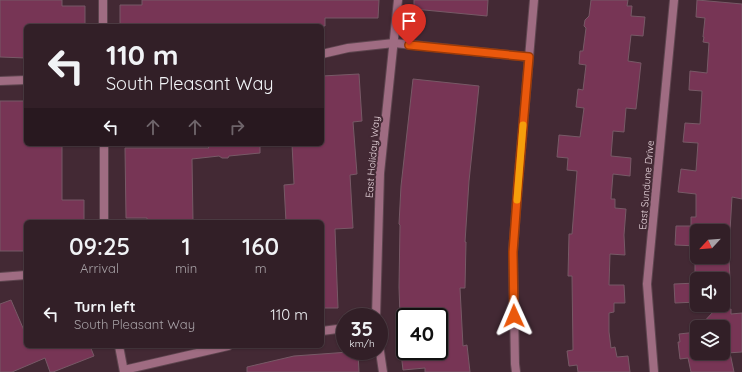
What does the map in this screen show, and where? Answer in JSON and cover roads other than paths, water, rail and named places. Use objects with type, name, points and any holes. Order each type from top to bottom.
[{"type":"street","points":[[103,0],[103,24]]},
{"type":"street","name":"East Holiday Way","points":[[376,308],[380,173],[398,0]]},
{"type":"street","points":[[516,372],[513,252],[534,0]]},
{"type":"street","name":"East Sundune Drive","points":[[654,372],[647,284],[674,0]]},
{"type":"street","points":[[324,54],[348,48],[394,43],[529,57]]},
{"type":"street","points":[[0,81],[24,80]]},
{"type":"street","points":[[104,146],[104,220]]},
{"type":"street","points":[[0,277],[24,274]]},
{"type":"street","points":[[324,331],[336,329]]},
{"type":"street","points":[[119,348],[124,371],[220,348]]},
{"type":"street","points":[[381,360],[383,372]]}]
